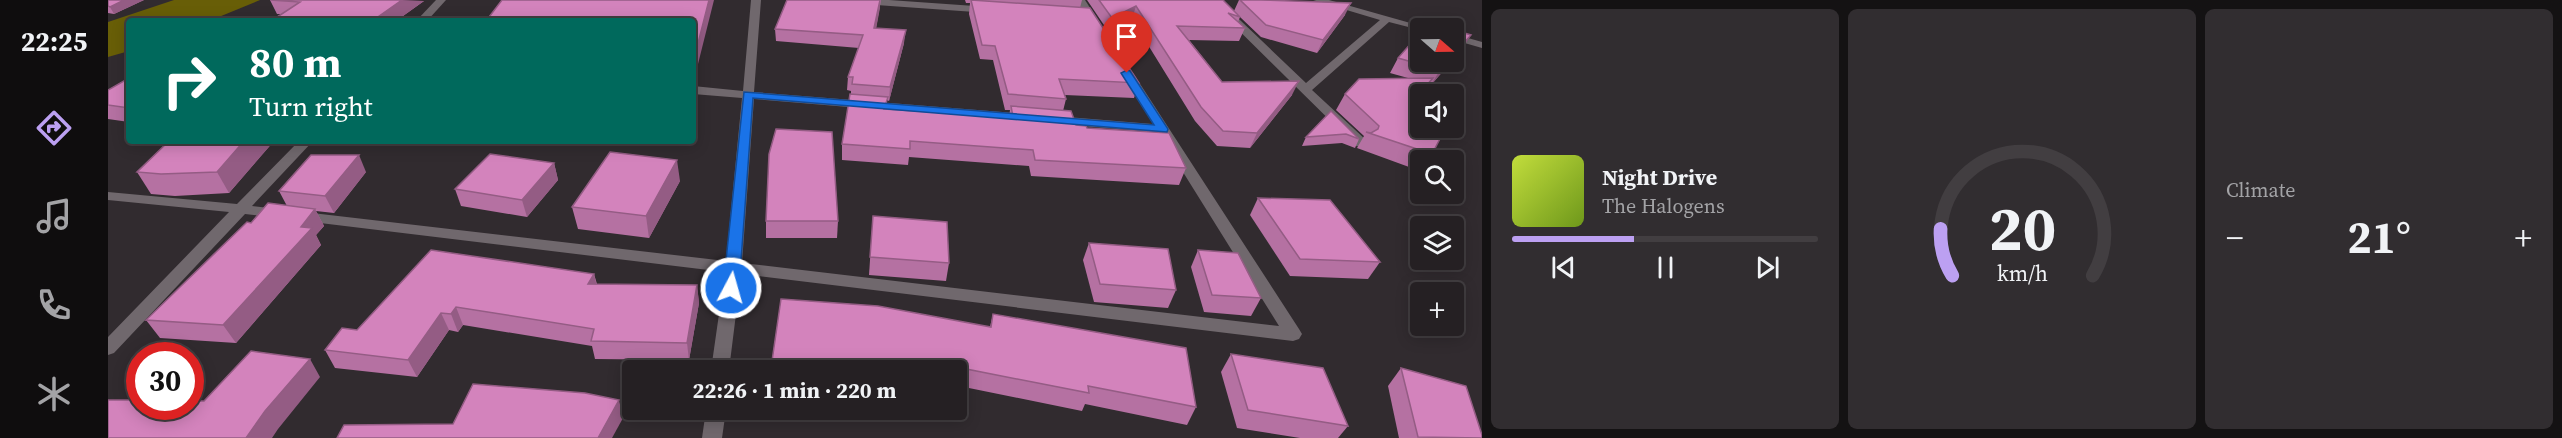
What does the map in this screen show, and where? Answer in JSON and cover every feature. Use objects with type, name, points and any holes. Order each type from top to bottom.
[{"type":"street","points":[[424,18],[441,0]]},
{"type":"street","points":[[721,360],[734,267],[756,0]]},
{"type":"street","points":[[848,0],[998,10]]},
{"type":"street","points":[[1214,0],[1361,143]]},
{"type":"street","points":[[1318,0],[1410,25]]},
{"type":"street","points":[[1083,11],[1103,35]]},
{"type":"street","points":[[1306,89],[1387,19]]},
{"type":"street","points":[[1464,40],[1482,45]]},
{"type":"street","points":[[108,196],[241,209],[1293,334],[1121,64]]},
{"type":"street","points":[[696,90],[1163,129]]},
{"type":"street","points":[[108,348],[303,144]]},
{"type":"street","points":[[712,438],[715,420]]},
{"type":"shaded area","points":[[174,0],[260,0],[216,18],[126,18],[126,52],[108,57],[108,22]]},
{"type":"building","points":[[108,0],[124,0],[110,7]]},
{"type":"building","points":[[270,0],[402,0],[376,18],[276,18],[300,2]]},
{"type":"building","points":[[502,0],[709,0],[696,51],[696,18],[488,18]]},
{"type":"building","points":[[787,0],[880,0],[874,28],[906,30],[890,87],[852,84],[853,77],[848,77],[863,35],[775,29]]},
{"type":"building","points":[[971,0],[1090,8],[1139,83],[1059,79],[1066,99],[1008,94],[995,46],[982,45]]},
{"type":"building","points":[[1099,0],[1223,0],[1240,17],[1228,13],[1245,28],[1177,26],[1222,82],[1299,81],[1257,133],[1223,131],[1201,107],[1136,6],[1112,18]]},
{"type":"building","points":[[1240,0],[1351,3],[1323,40],[1266,25]]},
{"type":"building","points":[[1464,33],[1471,35],[1464,43]]},
{"type":"building","points":[[1410,44],[1410,61],[1398,58]]},
{"type":"building","points":[[1433,78],[1428,84],[1410,84],[1410,138],[1440,138],[1434,150],[1420,150],[1366,132],[1371,133],[1379,126],[1345,94],[1359,79]]},
{"type":"building","points":[[126,80],[126,108],[108,105],[108,90]]},
{"type":"building","points":[[850,94],[888,97],[884,109],[1013,117],[1011,106],[1071,111],[1076,125],[1087,128],[1169,133],[1186,168],[1035,160],[1033,150],[910,141],[910,149],[842,144]]},
{"type":"building","points":[[1331,111],[1359,139],[1346,134],[1306,137]]},
{"type":"building","points":[[776,129],[832,132],[838,221],[766,221],[769,154]]},
{"type":"building","points":[[166,144],[241,144],[217,172],[161,174],[137,172]]},
{"type":"building","points":[[610,152],[677,160],[646,216],[572,207]]},
{"type":"building","points":[[490,154],[554,163],[522,200],[455,189]]},
{"type":"building","points":[[311,155],[359,155],[325,196],[279,191]]},
{"type":"building","points":[[1258,198],[1330,200],[1380,262],[1300,259]]},
{"type":"building","points":[[268,203],[315,209],[301,227],[312,228],[223,325],[146,320],[247,222],[251,223]]},
{"type":"building","points":[[873,216],[947,222],[949,263],[870,257]]},
{"type":"building","points":[[1089,243],[1168,249],[1176,290],[1100,284]]},
{"type":"building","points":[[431,250],[594,274],[588,284],[697,285],[687,343],[591,341],[594,329],[456,307],[451,314],[441,313],[408,360],[325,350],[342,328],[357,330]]},
{"type":"building","points":[[1198,250],[1238,253],[1261,298],[1212,295]]},
{"type":"building","points":[[781,299],[878,306],[991,327],[993,314],[1186,348],[1196,407],[1088,386],[1089,393],[967,369],[967,360],[772,360]]},
{"type":"building","points":[[251,351],[310,359],[265,411],[246,438],[108,438],[108,400],[126,400],[126,420],[204,420],[204,401]]},
{"type":"building","points":[[1231,354],[1323,368],[1348,426],[1248,410]]},
{"type":"building","points":[[1401,368],[1466,386],[1482,438],[1418,437]]},
{"type":"building","points":[[473,384],[585,393],[619,400],[598,438],[337,438],[344,425],[453,424]]},
{"type":"route","points":[[731,288],[748,94],[1163,129],[1127,73]]}]
